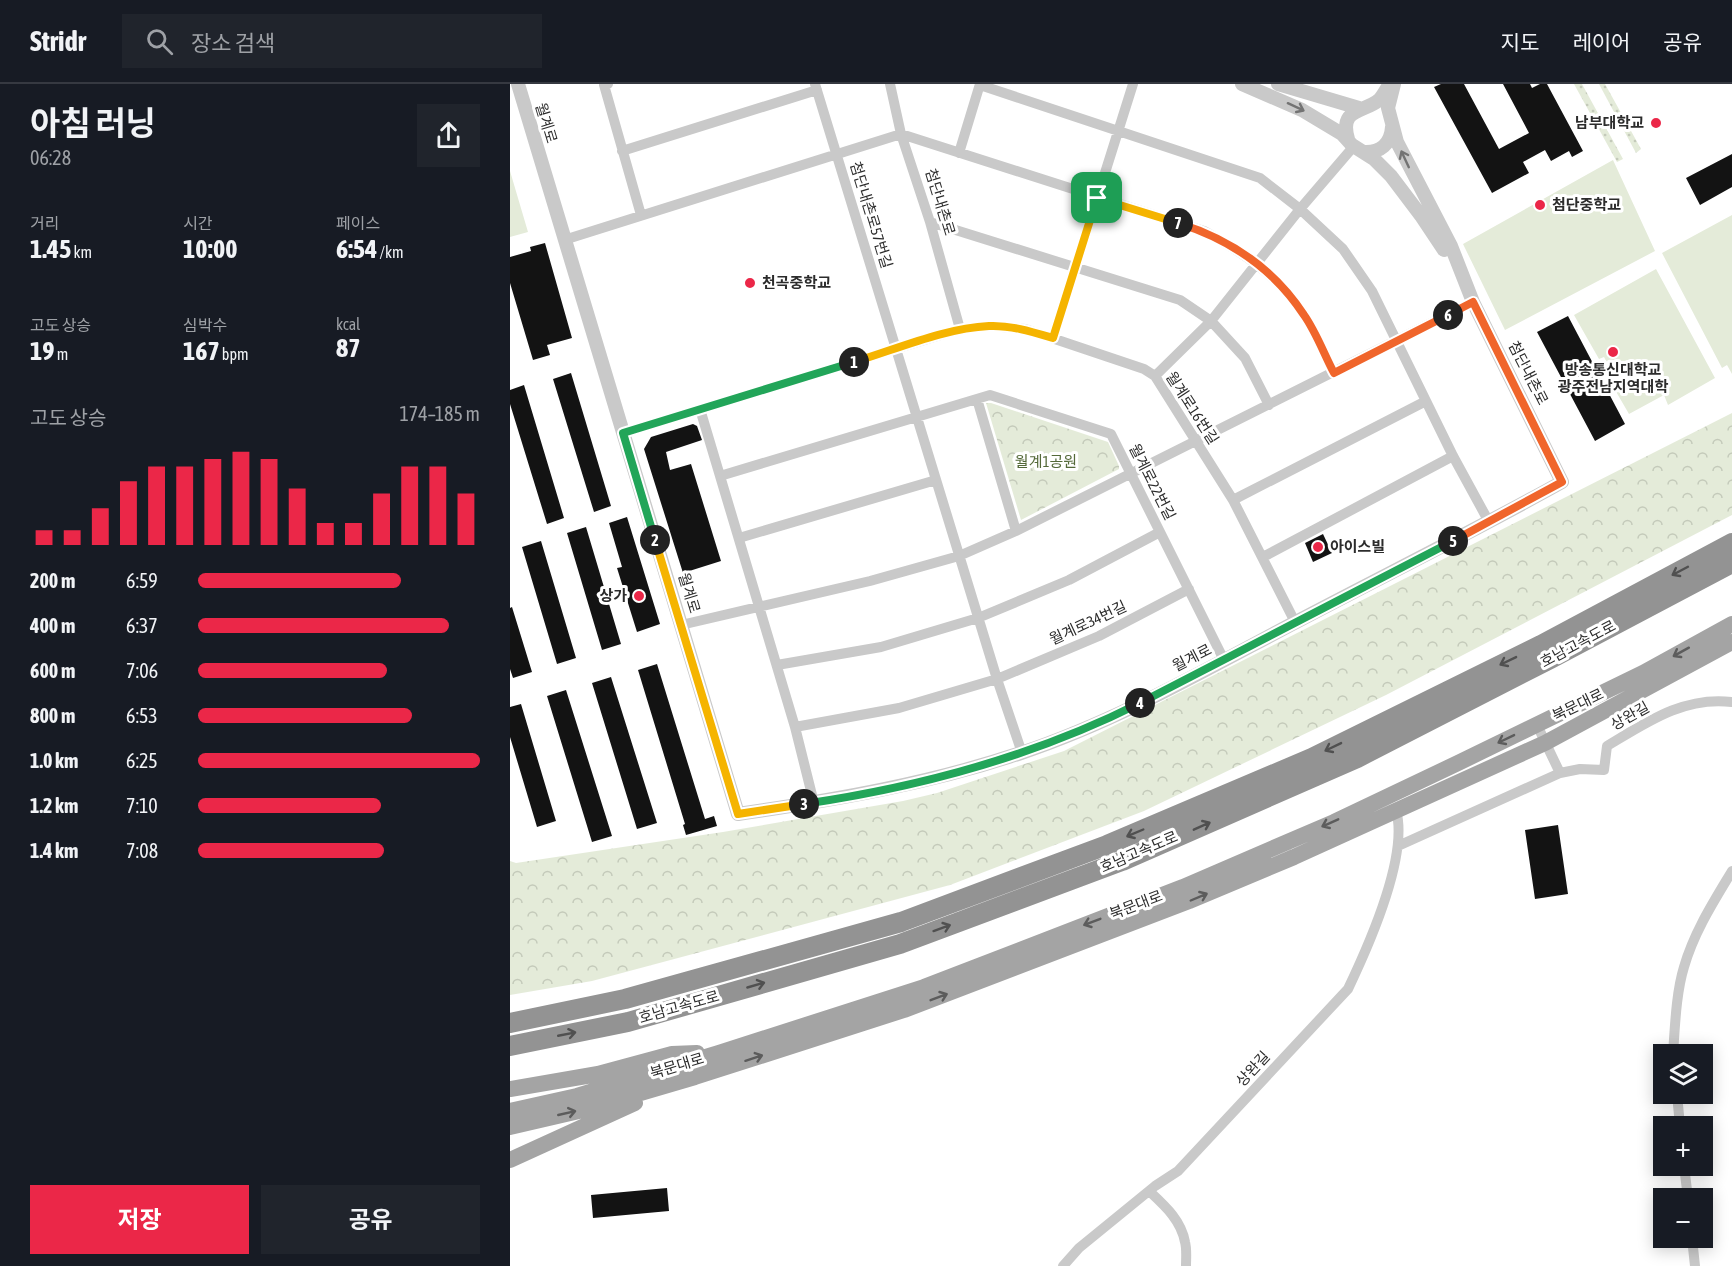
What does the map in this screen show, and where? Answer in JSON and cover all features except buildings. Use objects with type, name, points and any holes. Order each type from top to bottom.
[{"type":"highway","name":"호남고속도로","points":[[510,1023],[625,999],[901,922],[1107,845],[1312,758],[1541,645],[1732,543]]},
{"type":"highway","name":"호남고속도로","points":[[510,1046],[628,1022],[900,944],[1122,861],[1357,758],[1732,563]]},
{"type":"highway","points":[[1550,659],[1632,628],[1732,576]]},
{"type":"main road","name":"북문대로","points":[[510,1111],[577,1096],[924,987],[1183,887],[1334,822],[1537,725],[1642,674],[1732,624]]},
{"type":"main road","name":"북문대로","points":[[510,1127],[579,1111],[695,1077],[904,1010],[1190,901],[1545,743],[1732,642]]},
{"type":"main road","points":[[510,1089],[598,1074],[672,1054],[719,1053]]},
{"type":"main road","points":[[510,1160],[695,1077]]},
{"type":"street","name":"월계로","points":[[518,84],[738,814],[879,792],[943,777],[1022,753],[1103,722],[1562,482]]},
{"type":"street","name":"첨단내촌로","points":[[890,84],[901,134],[930,222],[960,329]]},
{"type":"street","points":[[960,153],[980,84],[1260,178],[1343,249],[1372,291],[1453,456],[1489,522]]},
{"type":"street","points":[[1053,338],[1133,84]]},
{"type":"street","points":[[1242,84],[1302,110],[1355,146],[1396,183],[1422,217],[1463,279]]},
{"type":"street","points":[[1278,84],[1362,107],[1380,109],[1391,123],[1391,134],[1384,147],[1378,151],[1355,146],[1346,132],[1348,118],[1362,107],[1379,100],[1392,84]]},
{"type":"street","points":[[1392,84],[1388,108],[1391,123],[1408,166],[1450,246],[1463,279]]},
{"type":"street","points":[[606,85],[641,215]]},
{"type":"street","name":"첨단내촌로57번길","points":[[622,151],[816,87],[896,349]]},
{"type":"street","points":[[564,240],[901,134],[1204,231],[1257,263],[1285,289],[1305,316],[1334,373]]},
{"type":"street","points":[[1155,376],[1211,321],[1300,210],[1355,146]]},
{"type":"street","points":[[930,222],[1180,300],[1211,321],[1245,358],[1269,405]]},
{"type":"street","name":"첨단내촌로","points":[[1463,279],[1562,482]]},
{"type":"street","points":[[681,625],[870,581],[959,556],[1016,531],[1473,302]]},
{"type":"street","name":"월계로16번길","points":[[623,433],[960,329],[991,326],[1026,329],[1144,369],[1155,376],[1233,500],[1295,622]]},
{"type":"street","points":[[896,349],[997,679],[1022,753]]},
{"type":"street","name":"월계로22번길","points":[[917,417],[990,395],[1111,434],[1224,660]]},
{"type":"street","points":[[977,399],[1016,531]]},
{"type":"street","points":[[1233,500],[1426,401]]},
{"type":"street","points":[[700,409],[795,727],[814,803]]},
{"type":"street","points":[[720,476],[917,417]]},
{"type":"street","points":[[1263,557],[1453,456]]},
{"type":"street","points":[[739,538],[936,480]]},
{"type":"street","points":[[777,665],[881,647],[978,618],[1069,580],[1160,532]]},
{"type":"street","name":"월계로34번길","points":[[795,727],[899,708],[997,679],[1099,636],[1189,589]]},
{"type":"street","name":"상완길","points":[[1398,846],[1560,773],[1580,769],[1604,770],[1607,746],[1649,721],[1678,708],[1705,701],[1732,702]]},
{"type":"street","points":[[1537,725],[1560,773]]},
{"type":"street","name":"상완길","points":[[1063,1266],[1079,1248],[1149,1191],[1178,1171],[1348,988],[1362,958],[1392,874],[1400,823],[1396,810]]},
{"type":"street","points":[[1674,1044],[1675,1017],[1683,968],[1703,921],[1732,871]]},
{"type":"street","points":[[1149,1191],[1173,1214],[1180,1226],[1185,1242],[1186,1266]]},
{"type":"street","points":[[1693,1248],[1695,1266]]},
{"type":"green space","points":[[1574,84],[1582,84],[1623,159],[1617,162]]},
{"type":"green space","points":[[1599,84],[1605,84],[1641,149],[1636,153]]},
{"type":"green space","points":[[1613,160],[1655,251],[1505,330],[1463,244]]},
{"type":"green space","points":[[510,171],[528,232],[510,237]]},
{"type":"green space","points":[[1732,215],[1732,374],[1727,365],[1722,368],[1662,253]]},
{"type":"green space","points":[[1656,269],[1715,378],[1668,405],[1664,395],[1629,414],[1611,383],[1616,380],[1604,357],[1599,359],[1574,315]]},
{"type":"green space","name":"월계1공원","points":[[986,403],[1108,442],[1119,469],[1021,520]]},
{"type":"green space","points":[[1732,413],[1732,515],[1386,695],[1144,811],[950,885],[592,981],[510,995],[510,861],[516,863],[723,832],[903,801],[937,793],[1064,751]]},
{"type":"place","name":"남부대학교","points":[[1656,123]]},
{"type":"place","name":"첨단중학교","points":[[1540,205]]},
{"type":"place","name":"천곡중학교","points":[[750,283]]},
{"type":"place","name":"방송통신대학교 광주전남지역대학","points":[[1613,352]]},
{"type":"place","name":"아이스빌","points":[[1318,547]]},
{"type":"place","name":"상가","points":[[639,596]]},
{"type":"route","points":[[1097,198],[1204,231],[1257,263],[1285,289],[1305,316],[1334,373],[1473,302],[1562,482],[1103,722],[1022,753],[943,777],[879,792],[738,814],[623,433],[960,329],[991,326],[1026,329],[1053,338],[1097,198]]}]
